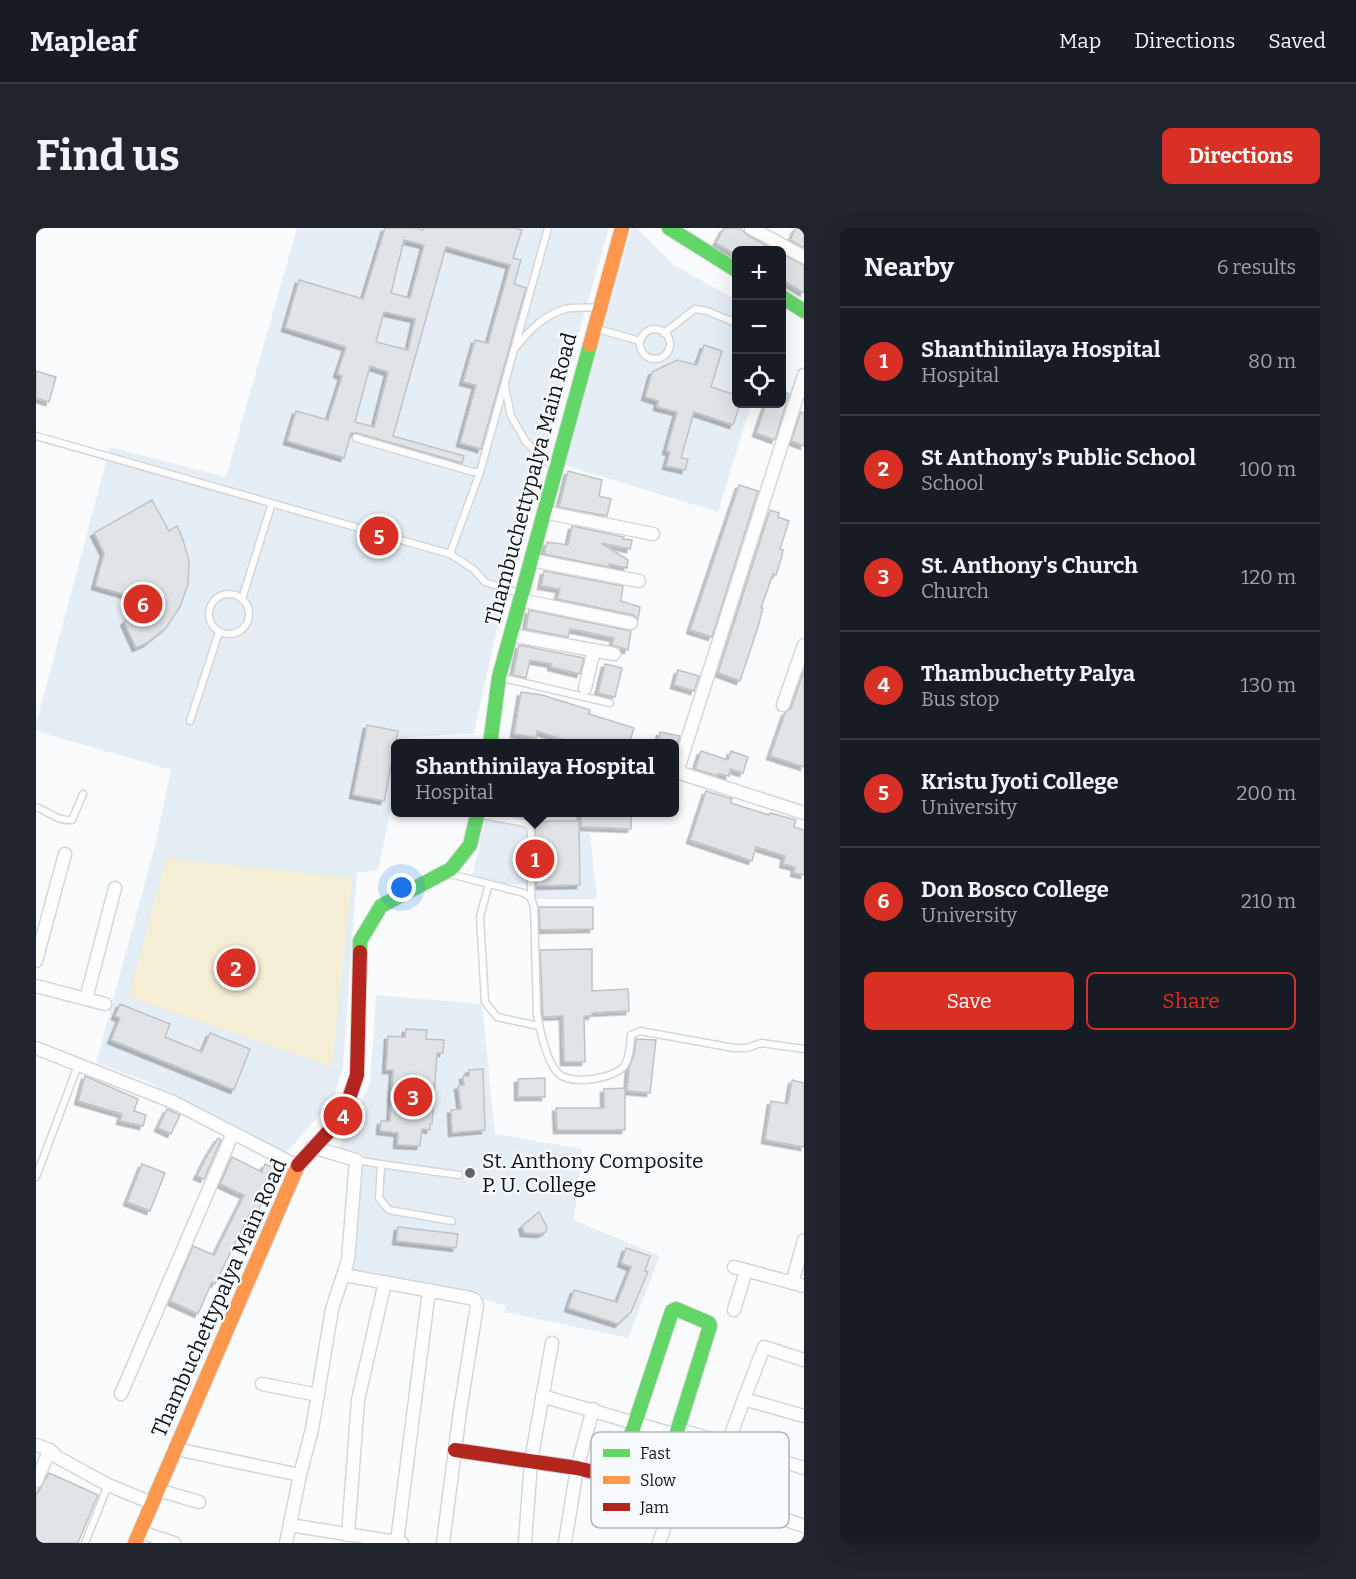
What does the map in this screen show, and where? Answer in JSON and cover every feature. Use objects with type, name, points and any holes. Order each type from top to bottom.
[{"type":"main road","name":"Thambuchettypalya Main Road","points":[[491,739],[499,677],[622,228]]},
{"type":"main road","points":[[669,228],[732,267]]},
{"type":"main road","points":[[786,300],[804,311]]},
{"type":"main road","name":"Thambuchettypalya Main Road","points":[[137,1537],[297,1166],[312,1147],[343,1116],[357,1075],[360,941],[381,906],[451,868],[470,845],[477,817]]},
{"type":"main road","points":[[631,1432],[670,1316],[676,1309],[709,1323],[710,1326],[677,1432]]},
{"type":"main road","points":[[455,1450],[591,1471]]},
{"type":"street","points":[[751,228],[804,256]]},
{"type":"street","points":[[679,762],[804,375]]},
{"type":"street","points":[[544,512],[653,534]]},
{"type":"street","points":[[531,560],[639,581]]},
{"type":"street","points":[[521,597],[631,623]]},
{"type":"street","points":[[511,635],[614,654]]},
{"type":"street","points":[[783,705],[804,645]]},
{"type":"street","points":[[585,688],[594,650]]},
{"type":"street","points":[[679,772],[804,813]]},
{"type":"street","points":[[36,962],[65,854]]},
{"type":"street","points":[[86,999],[115,888]]},
{"type":"street","points":[[36,986],[105,1004]]},
{"type":"street","points":[[36,1048],[173,1102],[297,1166]]},
{"type":"street","points":[[120,1394],[233,1133]]},
{"type":"street","points":[[286,1543],[312,1430],[332,1309],[348,1260],[357,1160],[312,1147]]},
{"type":"street","points":[[734,1267],[798,1285],[804,1240]]},
{"type":"street","points":[[734,1310],[746,1271]]},
{"type":"street","points":[[344,1275],[470,1298],[475,1300],[477,1305],[443,1543]]},
{"type":"street","points":[[348,1535],[358,1400],[385,1282]]},
{"type":"street","points":[[397,1542],[429,1290]]},
{"type":"street","points":[[525,1543],[531,1461],[552,1343]]},
{"type":"street","points":[[732,1432],[764,1347],[804,1360]]},
{"type":"street","points":[[262,1384],[318,1395]]},
{"type":"street","points":[[542,1396],[677,1432]]},
{"type":"street","points":[[744,1399],[804,1416]]},
{"type":"street","points":[[565,1543],[577,1468],[593,1409]]},
{"type":"street","points":[[36,1445],[50,1450],[57,1457],[108,1485],[155,1496],[199,1502]]},
{"type":"street","points":[[176,1449],[300,1475]]},
{"type":"street","points":[[36,1481],[50,1450]]},
{"type":"street","points":[[789,1463],[804,1468]]},
{"type":"street","points":[[789,1521],[804,1526]]},
{"type":"street","points":[[290,1525],[402,1543]]},
{"type":"street","points":[[659,1543],[664,1528]]},
{"type":"street","points":[[137,1537],[174,1543]]},
{"type":"lane","points":[[450,554],[480,472],[548,228]]},
{"type":"lane","points":[[514,350],[540,321],[567,308],[600,307]]},
{"type":"lane","points":[[664,333],[694,309],[707,311],[732,321]]},
{"type":"lane","points":[[594,328],[640,341]]},
{"type":"lane","points":[[655,329],[664,333],[668,337],[668,351],[661,357],[652,359],[644,354],[640,341],[645,332],[655,329]]},
{"type":"lane","points":[[504,384],[511,416],[526,442],[556,470]]},
{"type":"lane","points":[[36,436],[450,554],[473,569],[485,582],[521,597]]},
{"type":"lane","points":[[356,438],[473,472],[480,472]]},
{"type":"lane","points":[[242,599],[272,503]]},
{"type":"lane","points":[[230,594],[242,599],[248,611],[246,623],[238,632],[225,634],[219,632],[210,622],[209,615],[213,602],[223,595],[230,594]]},
{"type":"lane","points":[[190,721],[219,632]]},
{"type":"lane","points":[[499,677],[610,703]]},
{"type":"lane","points":[[36,807],[55,818],[72,820],[83,794]]},
{"type":"lane","points":[[497,817],[530,826],[537,1014],[553,1067],[559,1074],[574,1081],[611,1076],[625,1065],[631,1035],[640,1031],[734,1048],[747,1048],[761,1043],[804,1049]]},
{"type":"lane","points":[[443,873],[524,893],[531,898]]},
{"type":"lane","points":[[489,884],[480,916],[485,1002],[497,1017],[539,1026]]},
{"type":"lane","points":[[36,1177],[78,1065]]},
{"type":"lane","points":[[357,1160],[459,1175]]},
{"type":"lane","points":[[380,1164],[379,1198],[385,1207],[389,1210],[452,1221]]},
{"type":"lane","points":[[85,1543],[108,1485]]},
{"type":"shaded area","points":[[297,228],[609,228],[506,587],[474,733],[391,739],[391,809],[378,870],[357,873],[343,1067],[334,1098],[285,1154],[146,1081],[96,1063],[154,849],[171,770],[36,731],[110,447],[226,477]]},
{"type":"shaded area","points":[[632,228],[637,228],[674,265],[732,298],[732,408],[750,408],[718,512],[564,465]]},
{"type":"shaded area","points":[[486,817],[577,817],[577,832],[590,834],[597,899],[535,899],[533,884],[470,885]]},
{"type":"shaded area","points":[[166,858],[352,878],[332,1067],[129,997]]},
{"type":"shaded area","name":"St. Anthony Composite P. U. College","points":[[376,995],[482,1004],[495,1134],[582,1149],[574,1220],[660,1256],[628,1338],[504,1312],[506,1305],[351,1270],[363,1153],[339,1148],[370,1083]]},
{"type":"building","points":[[385,228],[423,230],[423,228],[514,228],[522,230],[513,258],[521,260],[514,284],[526,288],[481,449],[460,443],[476,385],[463,382],[475,340],[488,343],[510,265],[446,247],[393,436],[464,456],[462,463],[357,433],[351,433],[344,458],[287,441],[296,411],[328,420],[342,376],[337,374],[346,347],[285,328],[299,280],[363,299]],"holes":[[[404,240],[424,245],[410,298],[391,293]],[[384,312],[415,319],[408,350],[376,342]],[[370,366],[388,372],[374,427],[355,422]]]},
{"type":"building","points":[[724,228],[740,228],[747,235],[768,246],[732,246],[732,253],[716,243]]},
{"type":"building","points":[[796,228],[804,228],[804,248],[790,240]]},
{"type":"building","points":[[786,256],[804,265],[804,293],[786,282]]},
{"type":"building","points":[[704,345],[722,351],[711,387],[732,394],[732,408],[739,408],[733,425],[694,412],[681,458],[688,459],[685,470],[666,466],[670,452],[666,451],[677,412],[657,407],[658,401],[645,397],[652,372],[677,360],[697,365]]},
{"type":"building","points":[[36,371],[56,377],[49,402],[36,398]]},
{"type":"building","points":[[765,408],[785,408],[775,440],[756,433]]},
{"type":"building","points":[[801,412],[804,413],[804,446],[791,441]]},
{"type":"building","points":[[568,471],[602,480],[599,496],[611,499],[607,516],[559,507]]},
{"type":"building","points":[[739,485],[758,491],[712,637],[690,630]]},
{"type":"building","points":[[152,500],[169,531],[177,526],[182,537],[189,560],[188,584],[180,607],[166,628],[147,643],[136,648],[124,622],[149,602],[95,586],[104,553],[94,533]]},
{"type":"building","points":[[770,510],[779,513],[778,517],[789,521],[780,549],[783,550],[782,556],[761,608],[763,608],[758,627],[740,681],[718,673]]},
{"type":"building","points":[[572,526],[632,540],[630,549],[601,543],[628,560],[627,568],[609,564],[609,567],[544,554],[547,542],[568,545]]},
{"type":"building","points":[[544,571],[623,586],[621,601],[640,607],[638,619],[633,615],[557,599],[560,589],[541,586]]},
{"type":"building","points":[[529,610],[631,631],[628,650],[612,645],[614,638],[586,632],[570,629],[568,637],[526,629]]},
{"type":"building","points":[[519,645],[584,658],[580,674],[551,667],[552,664],[530,660],[526,678],[513,675]]},
{"type":"building","points":[[605,664],[622,668],[615,697],[598,693]]},
{"type":"building","points":[[678,670],[699,676],[694,691],[674,685]]},
{"type":"building","points":[[804,670],[804,767],[770,756],[785,713],[791,708]]},
{"type":"building","points":[[521,692],[542,695],[590,710],[589,714],[634,728],[631,739],[561,739],[537,731],[536,738],[514,734]]},
{"type":"building","points":[[367,725],[398,731],[396,739],[391,739],[391,766],[384,801],[353,795]]},
{"type":"building","points":[[660,732],[680,736],[679,739],[659,739]]},
{"type":"building","points":[[701,751],[728,760],[731,751],[748,757],[743,773],[730,769],[729,776],[718,774],[718,776],[695,769]]},
{"type":"building","points":[[706,791],[732,799],[731,803],[769,815],[770,813],[796,820],[794,827],[804,830],[804,875],[794,873],[795,867],[783,864],[785,856],[756,847],[752,861],[690,840]]},
{"type":"building","points":[[581,817],[631,817],[631,829],[581,827]]},
{"type":"building","points":[[579,821],[580,885],[536,886],[535,822]]},
{"type":"building","points":[[539,907],[593,907],[593,929],[540,930]]},
{"type":"building","points":[[592,949],[592,991],[628,989],[629,1011],[592,1013],[592,1016],[584,1016],[585,1062],[564,1062],[563,1016],[543,1017],[540,950]]},
{"type":"building","points":[[120,1004],[170,1024],[165,1037],[202,1052],[210,1033],[250,1049],[234,1090],[111,1040],[120,1018],[115,1016]]},
{"type":"building","points":[[406,1029],[427,1030],[426,1039],[444,1040],[443,1053],[437,1053],[432,1124],[430,1124],[430,1130],[422,1129],[420,1146],[397,1145],[398,1133],[380,1131],[381,1121],[390,1121],[393,1070],[386,1070],[388,1036],[405,1037]]},
{"type":"building","points":[[636,1039],[656,1040],[650,1093],[627,1091],[629,1067],[634,1056]]},
{"type":"building","points":[[483,1069],[485,1130],[452,1133],[451,1110],[461,1109],[458,1086],[464,1085],[463,1076],[469,1076],[469,1070]]},
{"type":"building","points":[[85,1076],[138,1099],[134,1111],[146,1115],[143,1126],[120,1121],[122,1114],[78,1101]]},
{"type":"building","points":[[545,1078],[545,1097],[518,1097],[518,1079]]},
{"type":"building","points":[[792,1080],[804,1083],[804,1147],[765,1140],[771,1101],[788,1104]]},
{"type":"building","points":[[625,1088],[625,1130],[557,1130],[556,1108],[604,1108],[604,1089]]},
{"type":"building","points":[[167,1109],[180,1115],[171,1134],[158,1128]]},
{"type":"building","points":[[218,1138],[221,1140],[204,1179],[197,1176],[208,1154]]},
{"type":"building","points":[[232,1157],[262,1172],[265,1164],[276,1169],[256,1216],[250,1213],[215,1284],[212,1282],[198,1314],[170,1301],[193,1246],[214,1255],[244,1195],[220,1184]]},
{"type":"building","points":[[142,1164],[165,1173],[150,1211],[127,1202]]},
{"type":"building","points":[[539,1212],[547,1227],[546,1232],[524,1233],[522,1226]]},
{"type":"building","points":[[398,1227],[458,1234],[456,1248],[396,1241]]},
{"type":"building","points":[[626,1248],[650,1256],[645,1271],[648,1272],[631,1312],[618,1324],[568,1308],[574,1290],[617,1302],[631,1267],[621,1263]]},
{"type":"building","points":[[49,1473],[98,1495],[78,1543],[36,1543],[36,1496]]},
{"type":"traffic: fast","points":[[669,228],[732,267]]},
{"type":"traffic: fast","points":[[786,300],[804,311]]},
{"type":"traffic: fast","points":[[491,739],[499,677],[590,345]]},
{"type":"traffic: fast","points":[[360,952],[360,941],[381,906],[451,869],[470,845],[477,817]]},
{"type":"traffic: fast","points":[[632,1432],[672,1311],[676,1309],[709,1323],[710,1326],[677,1432]]},
{"type":"traffic: slow","points":[[590,345],[622,228]]},
{"type":"traffic: slow","points":[[135,1543],[298,1165]]},
{"type":"traffic: jam","points":[[298,1165],[343,1116],[357,1075],[360,952]]},
{"type":"traffic: jam","points":[[455,1450],[591,1471]]},
{"type":"place","name":"Kristu Jyoti College","points":[[379,536]]},
{"type":"place","name":"Don Bosco College","points":[[143,604]]},
{"type":"place","name":"Shanthinilaya Hospital","points":[[535,859]]},
{"type":"place","name":"St Anthony's Public School","points":[[236,968]]},
{"type":"place","name":"St. Anthony's Church","points":[[413,1097]]},
{"type":"place","name":"Thambuchetty Palya","points":[[343,1116]]},
{"type":"place","name":"St. Anthony Composite P. U. College","points":[[470,1173]]}]
